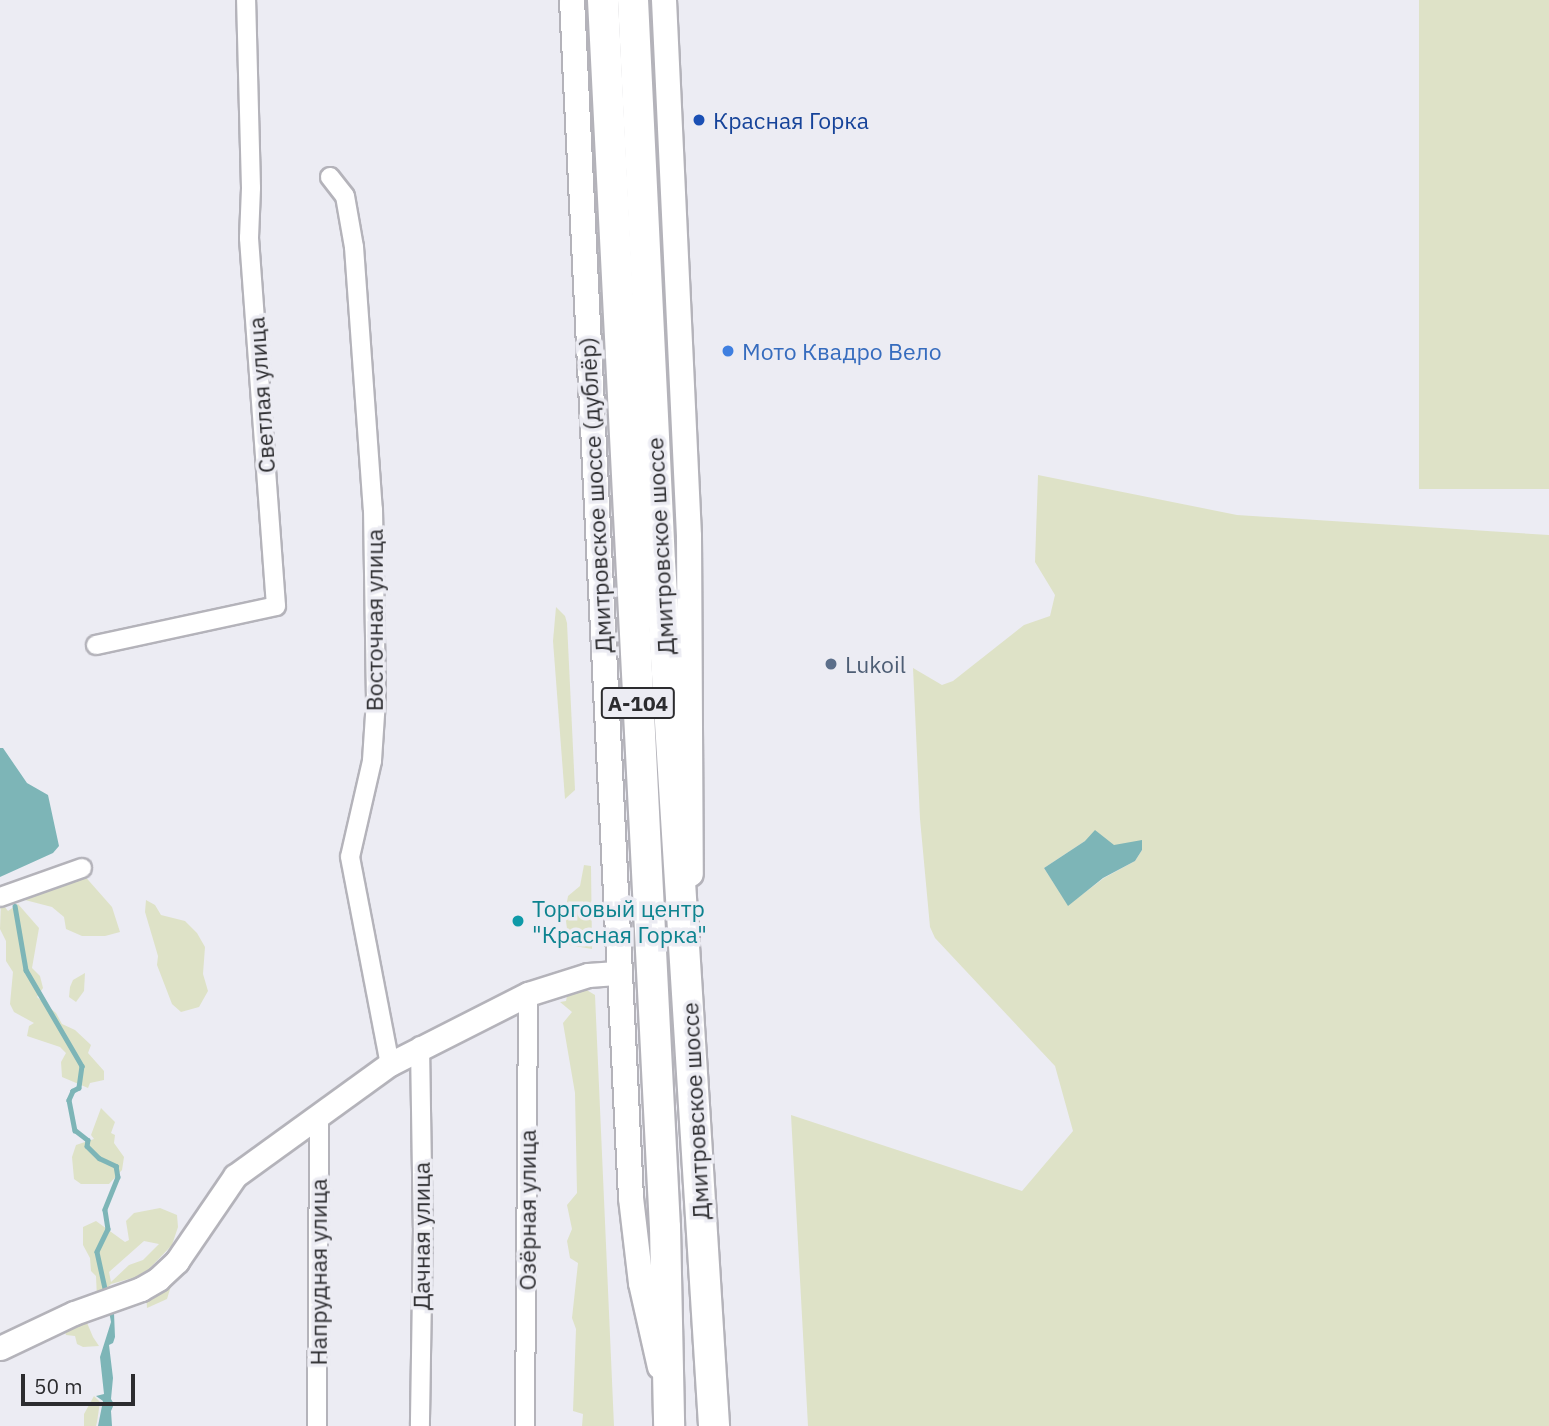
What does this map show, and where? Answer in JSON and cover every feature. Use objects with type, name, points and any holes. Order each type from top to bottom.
[{"type":"highway","name":"Дмитровское шоссе","points":[[603,0],[664,1227],[669,1416]]},
{"type":"highway","name":"Дмитровское шоссе","points":[[633,0],[660,562],[714,1426]]},
{"type":"main road","name":"Дмитровское шоссе (дублёр)","points":[[572,0],[631,1198],[641,1283],[669,1416]]},
{"type":"main road","points":[[665,4],[690,536],[693,834],[687,976]]},
{"type":"street","name":"Светлая улица","points":[[96,645],[276,606],[249,238],[251,188],[246,0]]},
{"type":"street","name":"Восточная улица","points":[[330,177],[345,196],[354,247],[373,509],[372,761],[351,857],[390,1064]]},
{"type":"street","points":[[0,897],[82,868]]},
{"type":"street","points":[[0,1348],[158,1279],[177,1261],[235,1176],[419,1046],[528,994],[587,975],[620,973]]},
{"type":"street","name":"Озёрная улица","points":[[525,1426],[528,994]]},
{"type":"street","name":"Дачная улица","points":[[419,1046],[423,1228],[420,1426]]},
{"type":"street","name":"Напрудная улица","points":[[317,1426],[319,1117]]},
{"type":"green space","points":[[1419,0],[1549,0],[1549,489],[1419,489]]},
{"type":"green space","points":[[1038,475],[1237,515],[1549,535],[1549,1426],[808,1426],[791,1115],[1022,1191],[1073,1131],[1055,1066],[935,938],[930,927],[920,819],[913,668],[942,685],[953,681],[1024,625],[1050,616],[1055,595],[1035,562]],"holes":[[[1085,841],[1142,850],[1135,861],[1104,878],[1068,905],[1044,868]]]},
{"type":"green space","points":[[556,607],[565,616],[567,623],[575,790],[565,799],[553,641]]},
{"type":"green space","points":[[584,865],[591,866],[592,949],[569,945],[565,913],[568,896],[580,886]]},
{"type":"green space","points":[[82,873],[112,907],[120,932],[105,936],[82,936],[66,929],[64,917],[52,907],[25,900],[28,891]]},
{"type":"green space","points":[[146,900],[155,905],[161,915],[185,921],[197,933],[205,947],[203,974],[208,991],[199,1007],[181,1012],[172,1004],[157,965],[158,956],[145,912]]},
{"type":"green space","points":[[1,902],[8,911],[18,904],[39,928],[32,968],[40,976],[43,988],[37,997],[56,1013],[62,1024],[75,1030],[91,1045],[88,1053],[104,1071],[104,1080],[90,1083],[88,1088],[62,1077],[61,1062],[66,1053],[60,1047],[27,1036],[29,1026],[34,1023],[14,1012],[10,1004],[13,972],[6,961],[6,941],[0,929]]},
{"type":"green space","points":[[85,973],[84,991],[76,1002],[69,997],[70,987],[73,980]]},
{"type":"green space","points":[[575,983],[595,995],[614,1426],[582,1426],[583,1414],[573,1411],[576,1329],[572,1318],[578,1263],[570,1258],[567,1241],[572,1229],[567,1205],[577,1193],[575,1093],[563,1023],[572,1012],[560,1002],[566,1001],[568,991]]},
{"type":"green space","points":[[101,1108],[115,1122],[111,1133],[115,1135],[114,1143],[124,1157],[122,1170],[109,1184],[81,1184],[74,1179],[72,1157],[76,1145],[94,1139],[91,1135]]},
{"type":"green space","points":[[160,1208],[177,1215],[178,1227],[172,1245],[149,1269],[136,1277],[111,1284],[97,1298],[96,1276],[91,1271],[90,1258],[83,1245],[83,1227],[96,1221],[125,1242],[129,1240],[126,1221],[134,1213]],"holes":[[[144,1241],[159,1244],[143,1260],[129,1265],[111,1282],[109,1272]]]},
{"type":"green space","points":[[174,1276],[167,1299],[147,1308],[146,1291]]},
{"type":"green space","points":[[85,1318],[99,1346],[83,1347],[77,1344],[75,1336],[66,1335],[64,1329]]},
{"type":"green space","points":[[94,1396],[100,1402],[96,1426],[84,1426],[84,1414]]},
{"type":"water","points":[[0,748],[3,748],[27,783],[48,795],[59,846],[53,853],[0,877]]},
{"type":"water","points":[[1095,830],[1114,845],[1142,840],[1142,850],[1135,861],[1103,878],[1068,906],[1044,868],[1085,841]]},
{"type":"water","points":[[108,1306],[114,1313],[115,1337],[109,1345],[113,1378],[111,1399],[114,1404],[111,1411],[112,1426],[98,1426],[103,1401],[96,1396],[104,1394],[100,1357],[111,1322]]},
{"type":"waterway","points":[[15,906],[26,970],[82,1066],[79,1088],[73,1091],[69,1100],[75,1130],[88,1140],[87,1146],[99,1158],[116,1166],[118,1177],[105,1210],[108,1229],[97,1252],[106,1293]]},
{"type":"place","name":"Красная Горка","points":[[699,120]]},
{"type":"place","name":"Мото Квадро Вело","points":[[728,351]]},
{"type":"place","name":"Lukoil","points":[[831,664]]},
{"type":"place","name":"Торговый центр \"Красная Горка\"","points":[[518,921]]}]
